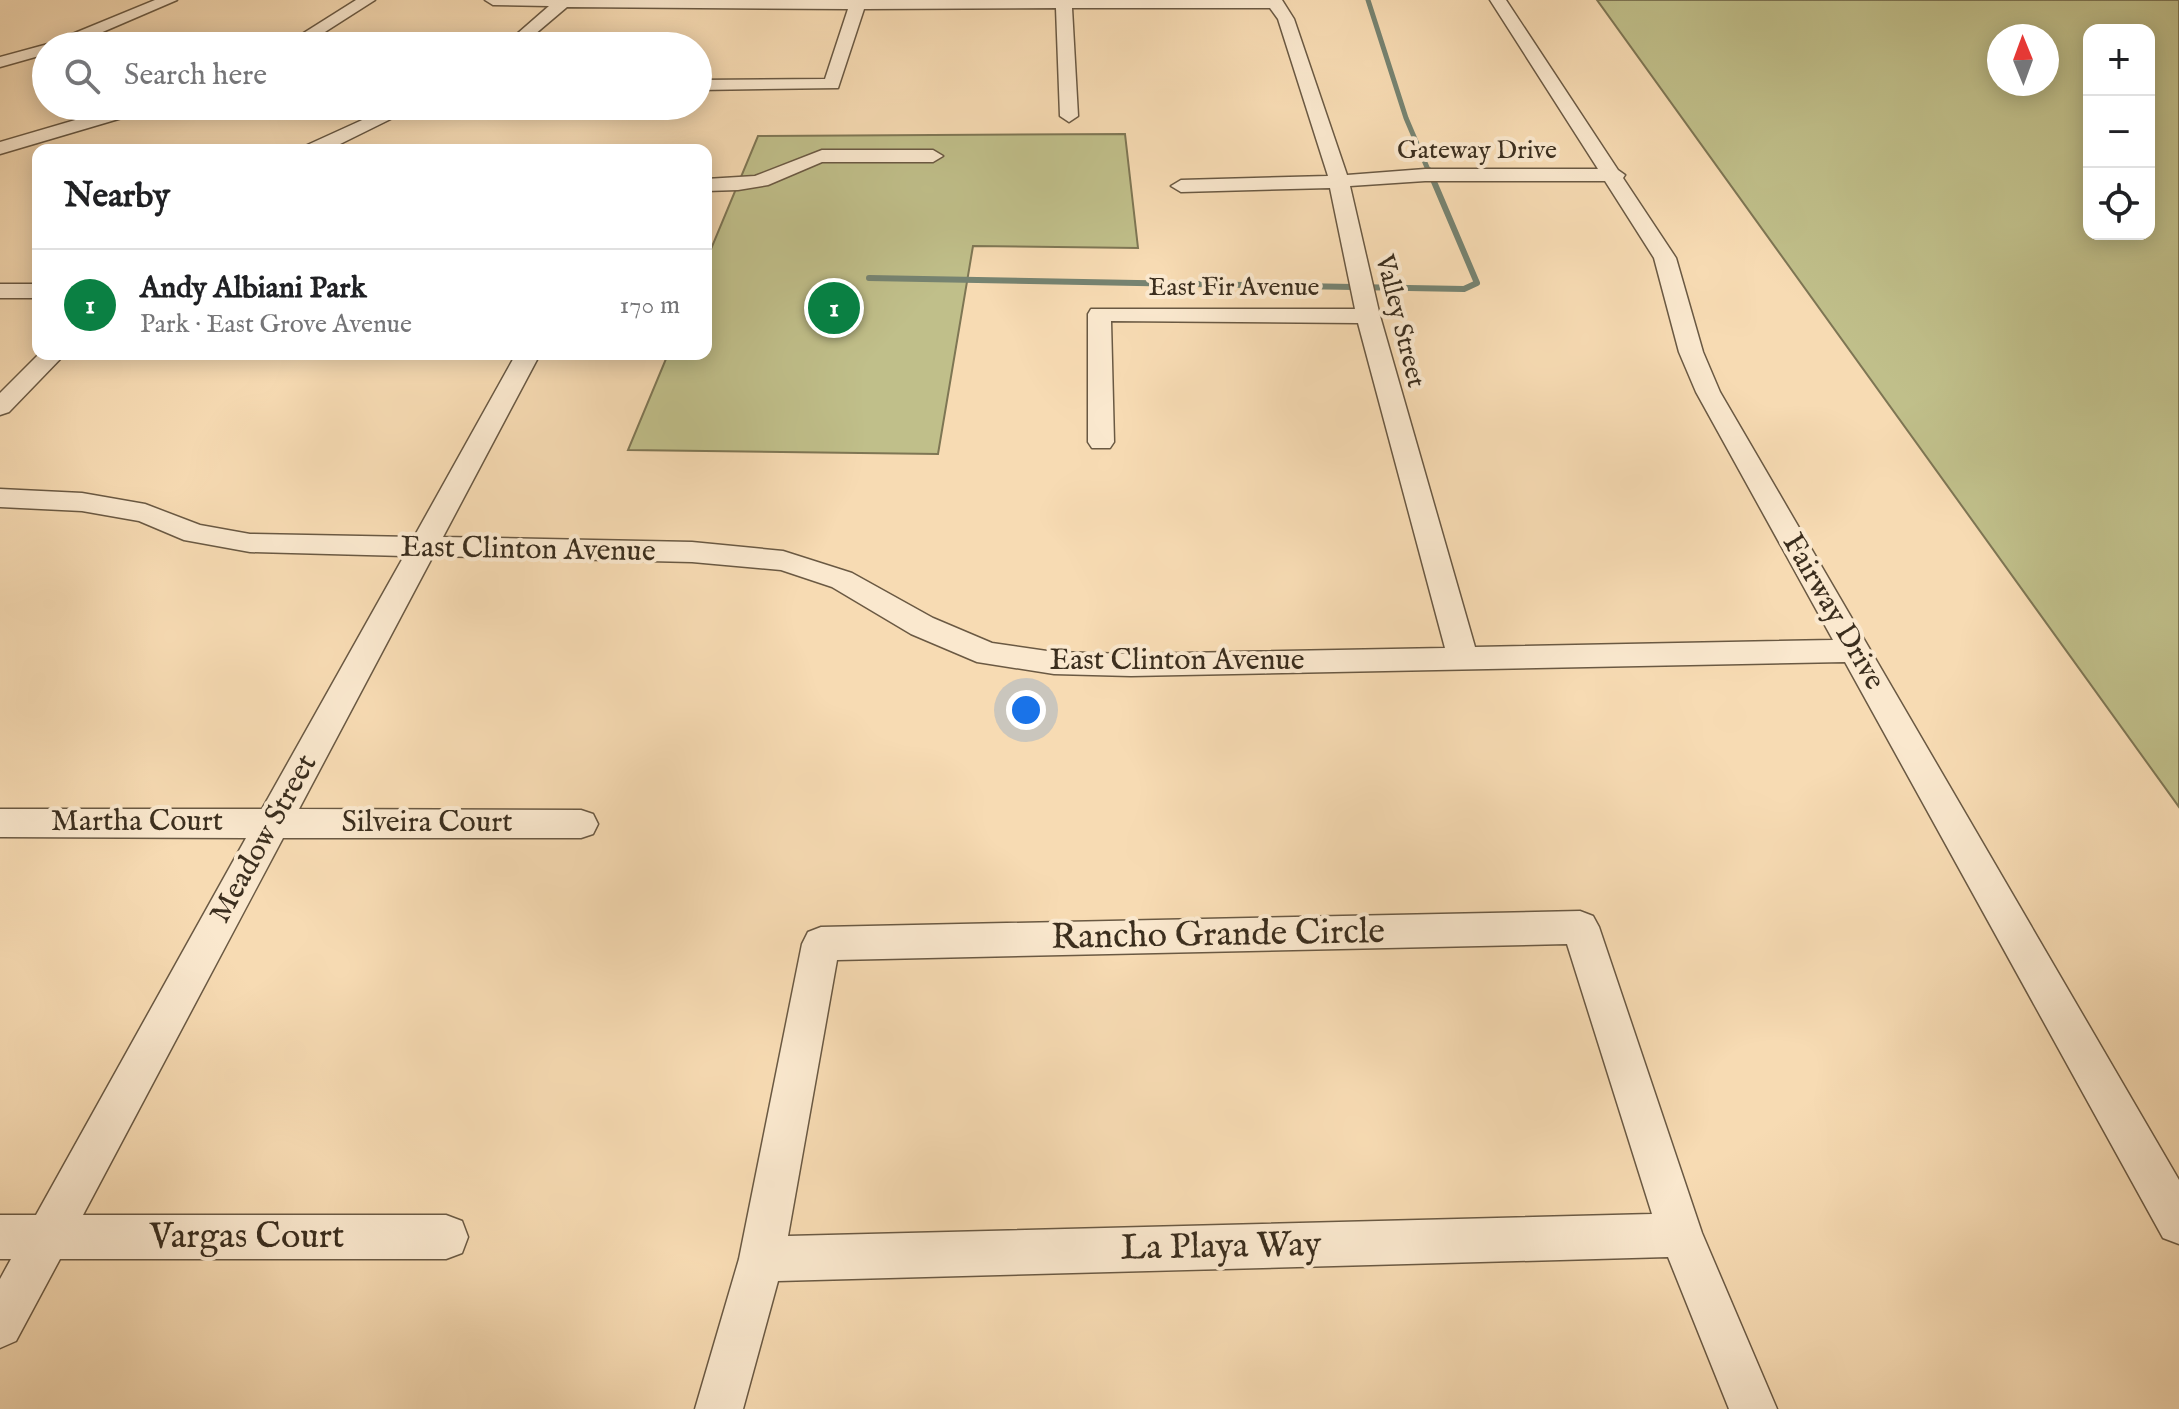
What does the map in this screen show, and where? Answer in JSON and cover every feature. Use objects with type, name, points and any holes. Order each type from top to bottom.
[{"type":"street","points":[[90,32],[169,0]]},
{"type":"street","points":[[314,32],[367,0]]},
{"type":"street","points":[[493,0],[1274,2]]},
{"type":"street","name":"Fairway Drive","points":[[1498,0],[1615,175],[1665,258],[1691,352],[1708,392],[2179,1222]]},
{"type":"street","points":[[528,32],[564,2]]},
{"type":"street","points":[[712,85],[832,84],[858,2]]},
{"type":"street","points":[[1064,2],[1069,116]]},
{"type":"street","name":"Valley Street","points":[[1274,2],[1286,19],[1339,181],[1368,316],[1463,658]]},
{"type":"street","points":[[0,62],[32,53]]},
{"type":"street","points":[[46,144],[107,120]]},
{"type":"street","points":[[325,144],[377,120]]},
{"type":"street","points":[[0,148],[32,145]]},
{"type":"street","points":[[712,185],[741,185],[768,179],[808,159],[822,156],[933,156]]},
{"type":"street","name":"Gateway Drive","points":[[1181,186],[1252,186],[1425,175],[1615,175]]},
{"type":"street","points":[[0,291],[32,291]]},
{"type":"street","name":"East Fir Avenue","points":[[1101,442],[1099,314],[1368,316]]},
{"type":"street","points":[[0,407],[47,360]]},
{"type":"street","name":"Meadow Street","points":[[0,1325],[525,360]]},
{"type":"street","name":"East Clinton Avenue","points":[[0,498],[82,502],[145,513],[194,533],[250,543],[692,552],[783,561],[842,580],[922,626],[988,654],[1054,663],[1117,665],[1855,651]]},
{"type":"street","name":"Martha Court","points":[[0,823],[274,822]]},
{"type":"street","name":"Silveira Court","points":[[274,822],[581,824]]},
{"type":"street","name":"Rancho Grande Circle","points":[[719,1409],[761,1259],[821,944],[1580,927],[1681,1235],[1753,1409]]},
{"type":"street","name":"La Playa Way","points":[[761,1259],[1681,1235]]},
{"type":"street","name":"Vargas Court","points":[[0,1237],[446,1237]]},
{"type":"shaded area","points":[[1597,0],[2179,0],[2179,807]]},
{"type":"shaded area","points":[[1125,134],[1138,248],[973,246],[938,454],[628,450],[666,360],[712,360],[712,247],[758,136]]},
{"type":"waterway","points":[[1368,0],[1406,118],[1429,172]]},
{"type":"waterway","points":[[869,278],[1464,289],[1477,283],[1429,170]]},
{"type":"place","name":"Andy Albiani Park","points":[[834,308]]}]
